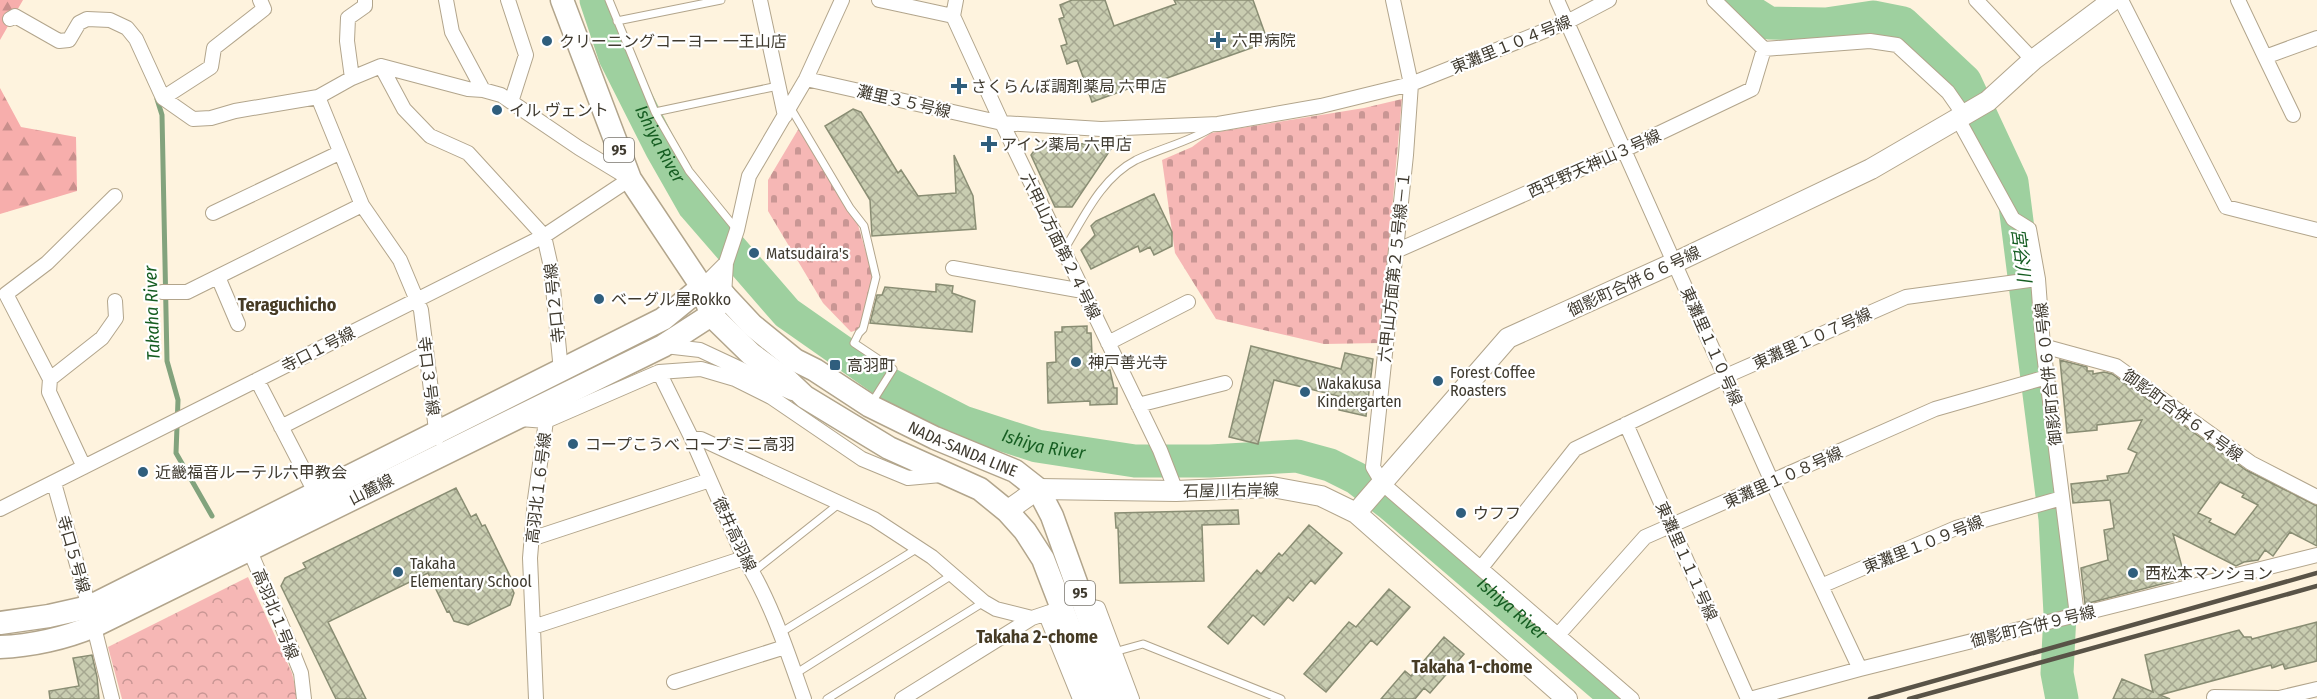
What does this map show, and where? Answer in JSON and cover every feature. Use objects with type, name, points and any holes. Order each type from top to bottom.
[{"type":"main road","name":"NADA-SANDA LINE","points":[[562,0],[630,179],[702,287],[711,315],[751,354],[787,380],[805,398],[872,439],[980,489],[1007,510],[1025,531],[1043,559],[1097,699]]},
{"type":"main road","name":"NADA-SANDA LINE","points":[[702,287],[724,295],[752,325],[795,360],[935,438],[1015,471],[1038,489],[1052,516],[1064,609],[1118,699]]},
{"type":"main road","name":"山麓線","points":[[0,647],[13,647],[77,633],[92,616],[439,443],[561,371],[663,319],[702,287]]},
{"type":"main road","name":"山麓線","points":[[245,541],[316,494],[439,443],[515,418],[663,346],[711,315],[724,295]]},
{"type":"main road","name":"山麓線","points":[[0,623],[49,616],[92,616]]},
{"type":"street","points":[[163,98],[211,67],[214,48],[264,9],[260,0]]},
{"type":"street","points":[[352,78],[347,41],[348,18],[365,6],[365,0]]},
{"type":"street","points":[[446,0],[452,32],[483,90]]},
{"type":"street","points":[[508,0],[526,55],[511,102]]},
{"type":"street","points":[[760,0],[778,86],[788,111]]},
{"type":"street","points":[[724,295],[726,263],[749,176],[806,79],[842,0]]},
{"type":"street","points":[[879,0],[953,16],[956,0]]},
{"type":"street","name":"六甲山方面第２５号線－１","points":[[1383,484],[1373,467],[1411,84],[1393,0]]},
{"type":"street","name":"東灘里１１０号線","points":[[1557,0],[1772,482],[1860,669]]},
{"type":"street","name":"東灘里１０４号線","points":[[1218,124],[1321,106],[1411,84],[1567,22],[1609,0]]},
{"type":"street","points":[[1714,0],[1764,49],[1870,41],[1897,45],[1948,92],[1961,117]]},
{"type":"street","points":[[1976,0],[2033,60]]},
{"type":"street","name":"御影町合併６６号線","points":[[1356,513],[1508,338],[1674,263],[1871,169],[1988,101],[2033,60],[2114,0]]},
{"type":"street","points":[[2121,0],[2226,207],[2317,230]]},
{"type":"street","points":[[2238,0],[2293,115]]},
{"type":"street","points":[[10,19],[15,16],[59,41],[69,40],[79,23],[87,19],[110,20],[128,28],[136,39],[163,98],[193,119],[211,118],[235,111],[318,97],[352,78],[381,66],[468,89],[501,94],[579,148],[630,179]]},
{"type":"street","name":"六甲山方面第２４号線","points":[[953,16],[1002,123],[1160,450],[1173,483]]},
{"type":"street","points":[[2265,57],[2317,38]]},
{"type":"street","name":"西平野天神山３号線","points":[[1396,251],[1624,150],[1752,89],[1764,49]]},
{"type":"street","points":[[381,66],[404,109],[430,135],[468,153],[544,236]]},
{"type":"street","name":"灘里３５号線","points":[[806,79],[1002,123],[1101,129],[1218,124]]},
{"type":"street","name":"寺口３号線","points":[[318,97],[362,205],[400,260],[421,310],[439,443]]},
{"type":"street","name":"御影町合併６０号線","points":[[1961,117],[2013,219],[2029,228],[2037,279],[2061,498],[2071,617]]},
{"type":"street","points":[[213,213],[339,153]]},
{"type":"street","name":"寺口１号線","points":[[0,509],[544,236],[630,179]]},
{"type":"street","points":[[84,467],[50,392],[50,379],[6,294],[47,263],[115,196]]},
{"type":"street","points":[[162,292],[187,292],[362,205]]},
{"type":"street","name":"寺口２号線","points":[[544,236],[551,267],[561,371]]},
{"type":"street","points":[[702,287],[726,263]]},
{"type":"street","points":[[953,268],[1083,291]]},
{"type":"street","points":[[218,277],[238,324]]},
{"type":"street","name":"東灘里１０７号線","points":[[1480,568],[1575,449],[1726,376],[1906,297],[2037,279]]},
{"type":"street","points":[[50,379],[102,338],[116,318],[115,301]]},
{"type":"street","points":[[1108,343],[1188,302]]},
{"type":"street","points":[[663,346],[700,350],[805,398]]},
{"type":"street","name":"御影町合併６４号線","points":[[2043,346],[2116,366],[2251,463],[2317,497]]},
{"type":"street","points":[[281,427],[426,353]]},
{"type":"street","points":[[515,418],[546,421],[658,372],[701,369],[735,379],[771,397],[862,459],[908,478],[948,475]]},
{"type":"street","name":"徳井高羽線","points":[[658,372],[692,439],[744,558],[753,572],[780,633],[804,699]]},
{"type":"street","name":"東灘里１０８号線","points":[[1558,635],[1645,537],[1935,410],[2047,378]]},
{"type":"street","points":[[257,380],[316,494]]},
{"type":"street","points":[[1138,405],[1226,383]]},
{"type":"street","name":"高羽北１６号線","points":[[537,699],[531,539],[546,421]]},
{"type":"street","name":"東灘里１１１号線","points":[[1626,424],[1749,699]]},
{"type":"street","points":[[692,439],[701,439],[874,519],[932,557],[984,602],[996,609],[1032,618]]},
{"type":"street","points":[[531,539],[710,480]]},
{"type":"street","name":"寺口５号線","points":[[54,483],[92,616],[112,699]]},
{"type":"street","name":"石屋川右岸線","points":[[1038,489],[1173,483],[1272,487],[1321,496],[1356,513],[1567,699]]},
{"type":"street","points":[[1383,484],[1632,699]]},
{"type":"street","points":[[1007,510],[1038,489]]},
{"type":"street","name":"東灘里１０９号線","points":[[1821,586],[1956,528],[2061,498]]},
{"type":"street","name":"高羽北１号線","points":[[245,541],[301,674],[304,699]]},
{"type":"street","name":"御影町合併９号線","points":[[1749,699],[1860,669],[2317,555]]},
{"type":"street","points":[[533,627],[744,558]]},
{"type":"street","points":[[902,699],[1032,618],[1064,609],[1098,608],[1132,699]]},
{"type":"street","points":[[1064,609],[1080,699]]},
{"type":"street","points":[[674,682],[785,648]]},
{"type":"street","points":[[2214,697],[2279,698],[2317,689]]},
{"type":"lane","points":[[609,0],[655,112],[689,171],[736,230]]},
{"type":"lane","points":[[617,21],[721,0]]},
{"type":"lane","points":[[655,112],[778,86]]},
{"type":"lane","points":[[788,111],[864,226],[868,237],[876,277],[864,329],[854,343],[893,369],[871,404]]},
{"type":"lane","points":[[1064,250],[1104,186],[1135,161],[1194,138],[1218,124]]},
{"type":"lane","points":[[753,572],[840,502]]},
{"type":"lane","points":[[780,633],[918,548]]},
{"type":"lane","points":[[795,674],[952,574]]},
{"type":"lane","points":[[827,699],[984,602]]},
{"type":"lane","points":[[1114,652],[1143,644],[1281,699]]},
{"type":"green space","points":[[0,0],[23,0],[0,40]]},
{"type":"green space","points":[[0,88],[21,127],[76,137],[77,191],[0,214]]},
{"type":"green space","points":[[1402,99],[1380,343],[1324,344],[1216,319],[1175,253],[1162,160],[1192,147],[1211,133],[1364,108]]},
{"type":"green space","points":[[799,128],[858,225],[874,279],[863,328],[851,332],[823,303],[768,211],[768,180]]},
{"type":"green space","points":[[248,577],[292,673],[298,699],[122,699],[108,647]]},
{"type":"building","points":[[1072,0],[1105,0],[1114,26],[1176,4],[1174,0],[1253,0],[1268,42],[1092,102],[1077,60],[1067,64],[1061,46],[1067,44],[1059,19],[1064,17],[1060,5]]},
{"type":"building","points":[[853,109],[861,112],[898,173],[901,170],[918,196],[956,193],[954,155],[973,196],[976,229],[872,236],[870,200],[825,126]]},
{"type":"building","points":[[1041,141],[1113,146],[1072,207],[1055,207],[1031,155]]},
{"type":"building","points":[[1154,194],[1172,232],[1172,246],[1154,255],[1150,247],[1140,252],[1138,246],[1091,269],[1081,250],[1095,235],[1091,226],[1096,221]]},
{"type":"building","points":[[936,284],[953,286],[952,293],[975,301],[972,332],[870,323],[877,295],[882,295],[885,287],[936,292]]},
{"type":"building","points":[[1087,326],[1087,333],[1091,333],[1092,354],[1100,354],[1101,371],[1110,370],[1114,388],[1117,388],[1117,404],[1090,405],[1090,401],[1048,403],[1047,363],[1056,362],[1055,332],[1062,332],[1062,327]]},
{"type":"building","points":[[1251,346],[1341,369],[1345,353],[1373,359],[1366,416],[1339,410],[1342,397],[1274,380],[1258,444],[1229,437]]},
{"type":"building","points":[[2060,360],[2087,367],[2087,371],[2093,371],[2093,374],[2104,372],[2112,374],[2246,470],[2317,506],[2317,546],[2290,532],[2273,556],[2265,550],[2258,560],[2236,566],[2173,534],[2185,578],[2085,604],[2081,568],[2108,560],[2104,530],[2114,528],[2110,500],[2073,503],[2071,484],[2108,480],[2107,476],[2128,473],[2137,453],[2128,449],[2142,420],[2097,425],[2097,430],[2067,433]],"holes":[[[2220,482],[2244,494],[2242,497],[2258,505],[2235,535],[2209,522],[2211,519],[2198,513]]]},
{"type":"building","points":[[456,488],[471,517],[476,514],[482,526],[485,525],[511,578],[508,579],[514,593],[510,605],[468,625],[454,621],[449,611],[447,612],[428,573],[328,622],[366,699],[336,699],[281,586],[285,578],[306,568],[303,563]]},
{"type":"building","points":[[1238,510],[1239,524],[1202,525],[1204,581],[1120,583],[1118,528],[1116,528],[1115,513]]},
{"type":"building","points":[[1309,525],[1342,553],[1315,584],[1311,580],[1293,601],[1288,597],[1264,625],[1253,615],[1228,644],[1208,627],[1257,570],[1261,574],[1279,553],[1282,556]]},
{"type":"building","points":[[1389,589],[1410,607],[1377,645],[1371,640],[1326,692],[1304,674],[1349,622],[1356,627]]},
{"type":"building","points":[[2317,622],[2317,661],[2285,669],[2283,664],[2272,668],[2271,665],[2160,695],[2170,699],[2113,699],[2122,679],[2153,692],[2145,655],[2239,630],[2244,637],[2252,639]]},
{"type":"building","points":[[1444,637],[1464,654],[1430,693],[1424,688],[1415,699],[1381,699],[1405,671],[1411,676]]},
{"type":"building","points":[[92,655],[99,699],[50,699],[49,691],[79,686],[73,658]]},
{"type":"waterway","name":"Ishiya River","points":[[596,0],[615,57],[661,148],[694,206],[787,313],[887,383],[963,422],[1037,446],[1135,461],[1210,461],[1297,456],[1330,465],[1356,478],[1391,505],[1618,699]]},
{"type":"waterway","name":"宮谷川","points":[[1733,0],[1769,23],[1826,24],[1873,17],[1903,23],[1965,81],[2012,182],[2055,519],[2060,614],[2057,673],[2062,699]]},
{"type":"waterway","name":"Takaha River","points":[[157,99],[162,115],[167,361],[178,400],[176,453],[212,516]]},
{"type":"railway","points":[[1870,699],[2317,573]]},
{"type":"railway","points":[[1909,699],[2317,586]]},
{"type":"place","name":"六甲病院","points":[[1218,40]]},
{"type":"place","name":"クリーニングコーヨー 一王山店","points":[[547,41]]},
{"type":"place","name":"さくらんぼ調剤薬局 六甲店","points":[[959,86]]},
{"type":"place","name":"イル ヴェント","points":[[497,110]]},
{"type":"place","name":"アイン薬局 六甲店","points":[[989,144]]},
{"type":"place","name":"Matsudaira's","points":[[754,253]]},
{"type":"place","name":"ベーグル屋Rokko","points":[[599,299]]},
{"type":"place","name":"神戸善光寺","points":[[1076,362]]},
{"type":"place","name":"高羽町","points":[[835,365]]},
{"type":"place","name":"Forest Coffee Roasters","points":[[1438,381]]},
{"type":"place","name":"Wakakusa Kindergarten","points":[[1305,392]]},
{"type":"place","name":"コープこうべ コープミニ高羽","points":[[573,444]]},
{"type":"place","name":"近畿福音ルーテル六甲教会","points":[[143,472]]},
{"type":"place","name":"ウフフ","points":[[1461,513]]},
{"type":"place","name":"Takaha Elementary School","points":[[398,572]]},
{"type":"place","name":"西松本マンション","points":[[2133,573]]},
{"type":"district","name":"Teraguchicho","points":[[287,305]]},
{"type":"district","name":"Takaha 2-chome","points":[[1037,637]]},
{"type":"district","name":"Takaha 1-chome","points":[[1472,667]]}]
